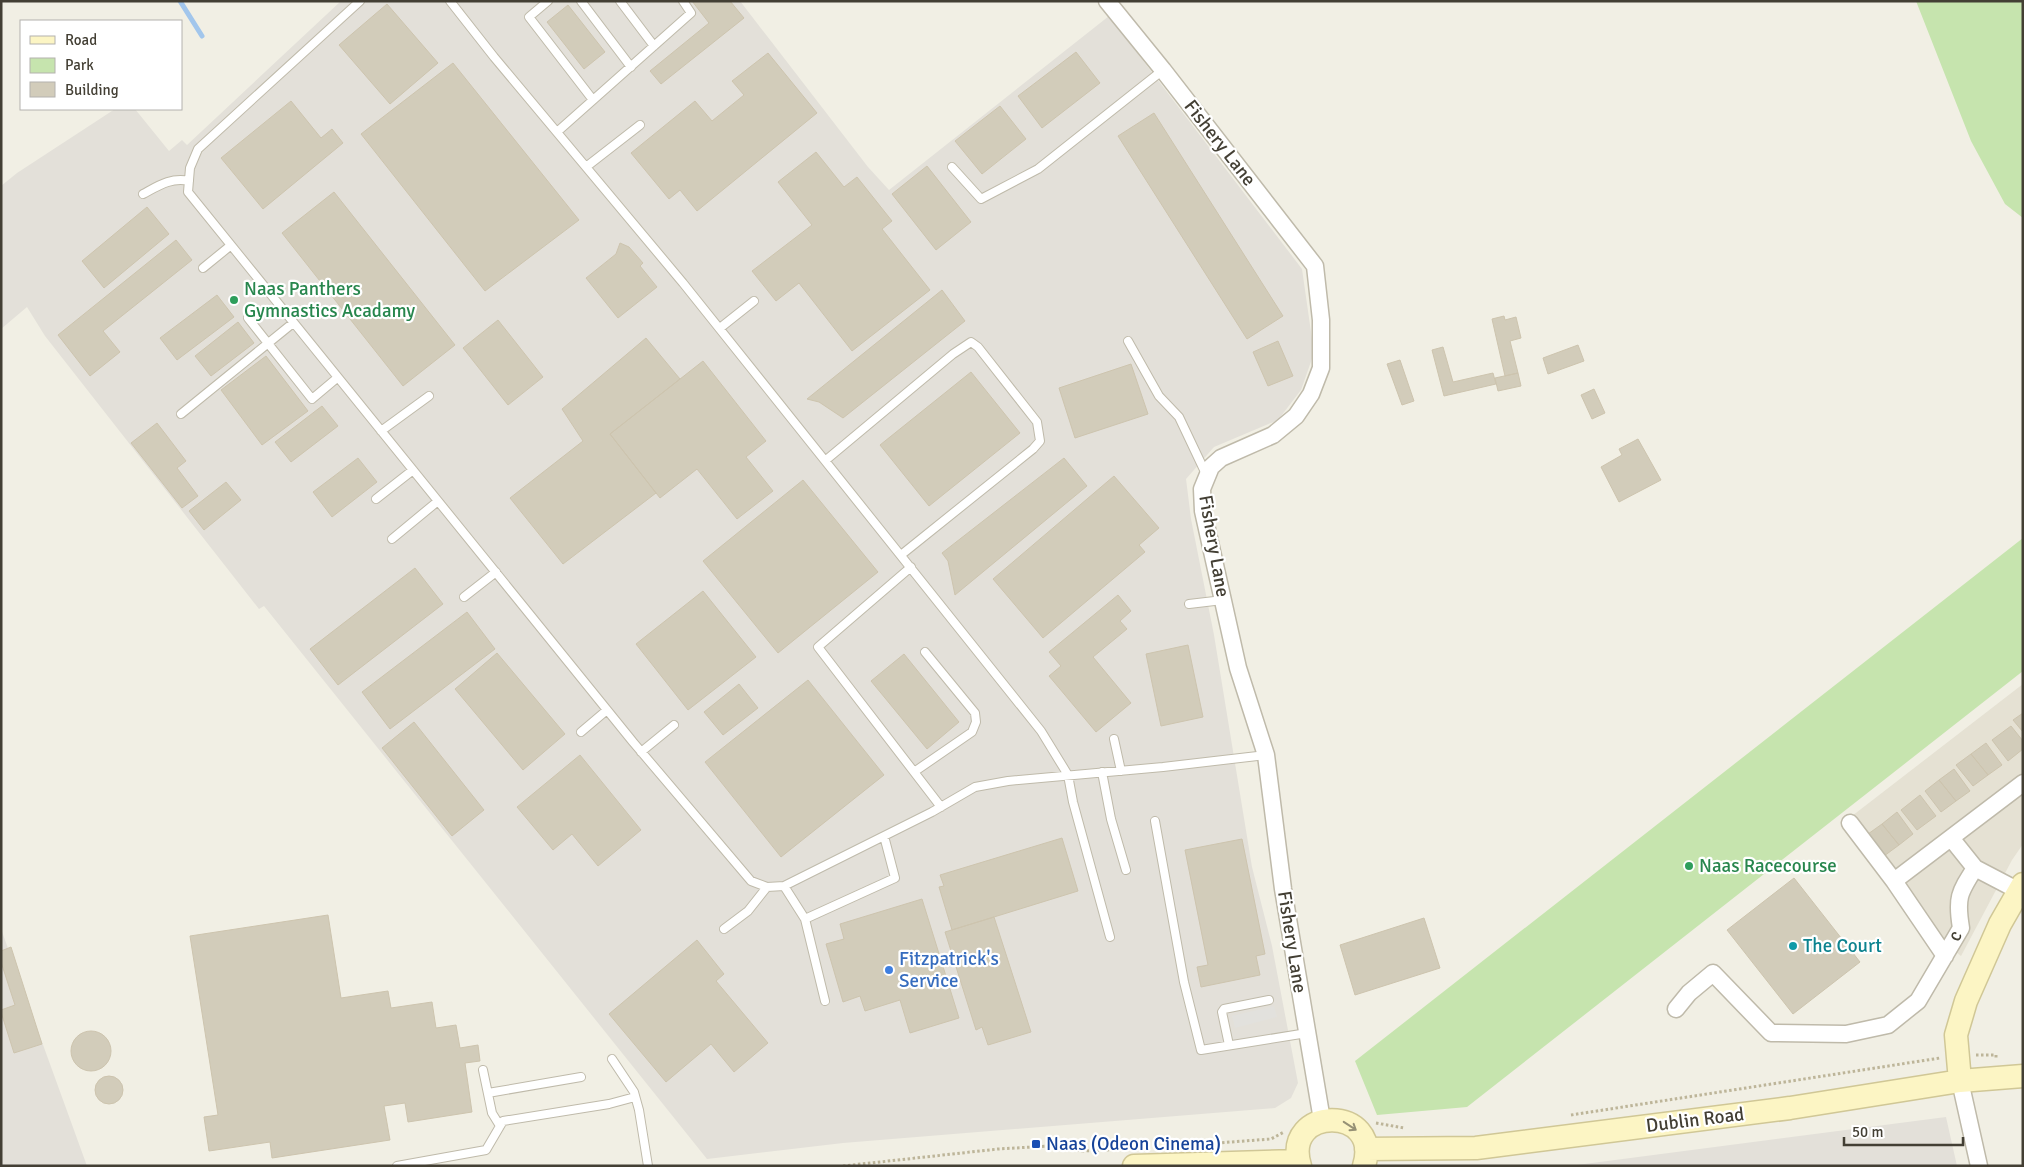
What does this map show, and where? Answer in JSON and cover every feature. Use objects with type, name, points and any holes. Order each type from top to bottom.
[{"type":"main road","points":[[1960,1081],[1956,1035],[1966,1001],[2000,924],[2021,888]]},
{"type":"main road","name":"Dublin Road","points":[[1365,1158],[1476,1148],[1790,1108],[1960,1081],[2023,1076]]},
{"type":"main road","points":[[1135,1157],[1299,1163],[1298,1148],[1302,1137],[1309,1128],[1322,1120],[1330,1119],[1347,1122],[1360,1133],[1365,1158]]},
{"type":"street","name":"Fishery Lane","points":[[1107,1],[1315,266],[1321,320],[1321,368],[1311,394],[1296,416],[1273,435],[1221,458],[1211,467],[1202,489],[1204,511],[1238,668],[1266,755],[1283,889],[1322,1120]]},
{"type":"street","points":[[1894,881],[2023,782]]},
{"type":"street","points":[[1850,823],[1894,881],[1945,956]]},
{"type":"street","points":[[1951,838],[1976,868],[2021,888]]},
{"type":"street","name":"c","points":[[1676,1008],[1689,993],[1713,973],[1771,1033],[1846,1034],[1888,1025],[1918,1001],[1961,928],[1957,906],[1963,887],[1976,868]]},
{"type":"street","points":[[1960,1081],[1978,1166]]},
{"type":"lane","points":[[360,1],[198,150],[190,168],[188,192],[641,752],[752,881],[767,887],[784,886],[941,807],[975,787],[1008,781],[1266,755]]},
{"type":"lane","points":[[450,1],[494,57],[720,328],[1041,731],[1068,775],[1073,802],[1110,936]]},
{"type":"lane","points":[[548,1],[529,17],[593,100]]},
{"type":"lane","points":[[581,1],[631,67]]},
{"type":"lane","points":[[620,1],[654,46]]},
{"type":"lane","points":[[557,132],[691,13],[683,1]]},
{"type":"lane","points":[[952,167],[980,199],[1038,169],[1163,70]]},
{"type":"lane","points":[[586,167],[640,125]]},
{"type":"lane","points":[[143,194],[164,183],[180,179],[189,181]]},
{"type":"lane","points":[[203,268],[230,246]]},
{"type":"lane","points":[[720,328],[754,301]]},
{"type":"lane","points":[[248,318],[312,399],[338,378]]},
{"type":"lane","points":[[181,414],[293,323]]},
{"type":"lane","points":[[1128,341],[1159,396],[1179,417],[1207,476]]},
{"type":"lane","points":[[826,460],[953,354],[972,342],[978,347],[1037,422],[1040,441],[1033,449],[901,555]]},
{"type":"lane","points":[[381,430],[429,396]]},
{"type":"lane","points":[[376,499],[413,470]]},
{"type":"lane","points":[[392,538],[438,501]]},
{"type":"lane","points":[[911,567],[818,647],[941,807]]},
{"type":"lane","points":[[464,598],[496,572]]},
{"type":"lane","points":[[1189,604],[1223,600]]},
{"type":"lane","points":[[914,772],[972,732],[976,722],[975,713],[925,652]]},
{"type":"lane","points":[[581,732],[607,710]]},
{"type":"lane","points":[[641,752],[674,725]]},
{"type":"lane","points":[[1114,739],[1121,771]]},
{"type":"lane","points":[[1102,772],[1111,819],[1126,870]]},
{"type":"lane","points":[[1155,821],[1184,982],[1201,1050],[1307,1033]]},
{"type":"lane","points":[[806,919],[895,878],[884,836]]},
{"type":"lane","points":[[784,886],[806,919],[825,1001]]},
{"type":"lane","points":[[724,929],[748,911],[767,887]]},
{"type":"lane","points":[[1229,1045],[1222,1012],[1224,1009],[1269,1000]]},
{"type":"lane","points":[[612,1059],[634,1092],[648,1166]]},
{"type":"lane","points":[[483,1070],[492,1113],[500,1126]]},
{"type":"lane","points":[[488,1093],[581,1077]]},
{"type":"lane","points":[[397,1166],[486,1150],[504,1121],[609,1104],[635,1097]]},
{"type":"path","points":[[1562,1116],[1958,1055],[1996,1056]]},
{"type":"path","points":[[1376,1123],[1411,1130]]},
{"type":"path","points":[[1212,1143],[1272,1139],[1287,1130]]},
{"type":"path","points":[[843,1166],[998,1149],[1049,1146],[1135,1157]]},
{"type":"shaded area","points":[[341,1],[740,1],[868,167],[889,190],[1109,16],[1302,269],[1314,353],[1301,390],[1278,420],[1214,447],[1186,479],[1191,519],[1214,635],[1252,867],[1272,946],[1298,1083],[1291,1098],[1275,1108],[843,1143],[707,1159],[264,606],[259,609],[45,336],[27,307],[1,329],[1,186],[17,173],[113,110],[136,110],[169,151],[182,140],[187,145]]},
{"type":"shaded area","points":[[2023,684],[2023,844],[2012,860],[1961,956],[1945,943],[1852,816]]},
{"type":"shaded area","points":[[1,929],[87,1166],[1,1166]]},
{"type":"shaded area","points":[[1274,1006],[1277,1017],[1235,1028],[1232,1016]]},
{"type":"shaded area","points":[[1946,1117],[1957,1166],[1569,1166]]},
{"type":"green space","points":[[1916,1],[2023,1],[2023,218],[2005,204],[1971,141]]},
{"type":"green space","name":"Naas Racecourse","points":[[2023,538],[2023,671],[1467,1107],[1377,1115],[1355,1061]]},
{"type":"building","points":[[692,1],[730,1],[744,18],[661,84],[650,71],[709,23]]},
{"type":"building","points":[[387,4],[438,63],[390,104],[339,45]]},
{"type":"building","points":[[568,5],[605,52],[584,69],[547,22]]},
{"type":"building","points":[[1076,52],[1100,83],[1042,128],[1018,96]]},
{"type":"building","points":[[768,53],[817,113],[697,211],[680,190],[669,199],[631,153],[695,101],[712,121],[744,95],[732,81]]},
{"type":"building","points":[[453,63],[579,220],[485,291],[361,134]]},
{"type":"building","points":[[291,101],[321,138],[332,129],[343,143],[263,209],[221,158]]},
{"type":"building","points":[[1000,106],[1026,139],[982,174],[955,141]]},
{"type":"building","points":[[1154,113],[1283,316],[1247,339],[1118,136]]},
{"type":"building","points":[[816,152],[844,187],[857,177],[892,221],[882,229],[930,290],[852,351],[799,283],[776,301],[752,271],[812,225],[778,182]]},
{"type":"building","points":[[927,166],[971,222],[936,250],[892,194]]},
{"type":"building","points":[[334,192],[455,345],[403,386],[282,233]]},
{"type":"building","points":[[147,207],[169,234],[104,288],[82,261]]},
{"type":"building","points":[[176,240],[192,260],[103,331],[120,352],[90,376],[58,335]]},
{"type":"building","points":[[620,243],[629,247],[643,263],[640,266],[657,287],[618,318],[586,278],[616,254]]},
{"type":"building","points":[[942,290],[965,321],[843,418],[819,402],[807,399]]},
{"type":"building","points":[[217,295],[234,317],[177,360],[160,338]]},
{"type":"building","points":[[1504,316],[1505,320],[1516,317],[1521,338],[1510,341],[1518,373],[1505,376],[1492,319]]},
{"type":"building","points":[[498,320],[543,377],[508,405],[463,348]]},
{"type":"building","points":[[238,322],[254,343],[211,376],[195,356]]},
{"type":"building","points":[[646,338],[680,379],[610,434],[656,493],[563,564],[510,498],[583,441],[562,409]]},
{"type":"building","points":[[1278,341],[1293,376],[1268,386],[1253,352]]},
{"type":"building","points":[[1578,345],[1584,361],[1548,374],[1543,358]]},
{"type":"building","points":[[1443,347],[1453,382],[1493,373],[1496,384],[1444,396],[1432,350]]},
{"type":"building","points":[[266,356],[308,411],[262,445],[221,390]]},
{"type":"building","points":[[1400,360],[1414,401],[1402,405],[1387,364]]},
{"type":"building","points":[[703,361],[766,441],[746,457],[773,491],[737,519],[697,469],[660,498],[610,434]]},
{"type":"building","points":[[1131,364],[1148,414],[1075,438],[1059,388]]},
{"type":"building","points":[[971,372],[1020,433],[929,506],[880,445]]},
{"type":"building","points":[[1518,373],[1521,386],[1498,391],[1495,378]]},
{"type":"building","points":[[1594,389],[1605,413],[1592,419],[1581,395]]},
{"type":"building","points":[[322,406],[338,426],[291,462],[275,442]]},
{"type":"building","points":[[157,423],[186,461],[177,468],[198,496],[182,508],[131,443]]},
{"type":"building","points":[[1638,439],[1661,480],[1619,502],[1601,467],[1622,455],[1619,449]]},
{"type":"building","points":[[358,458],[377,482],[332,517],[313,492]]},
{"type":"building","points":[[1064,458],[1087,486],[955,595],[948,561],[942,553]]},
{"type":"building","points":[[1114,476],[1159,528],[1139,545],[1145,552],[1043,638],[993,579]]},
{"type":"building","points":[[803,480],[878,572],[778,653],[703,561]]},
{"type":"building","points":[[226,482],[241,500],[204,530],[189,511]]},
{"type":"building","points":[[415,568],[443,604],[338,685],[310,649]]},
{"type":"building","points":[[703,591],[756,657],[688,710],[636,644]]},
{"type":"building","points":[[1118,595],[1131,611],[1120,621],[1127,629],[1093,657],[1131,703],[1096,732],[1049,676],[1061,666],[1049,652]]},
{"type":"building","points":[[467,612],[495,649],[390,729],[362,692]]},
{"type":"building","points":[[1188,645],[1203,717],[1161,726],[1146,654]]},
{"type":"building","points":[[497,653],[565,734],[523,770],[455,689]]},
{"type":"building","points":[[904,654],[959,722],[927,749],[871,681]]},
{"type":"building","points":[[808,680],[884,775],[781,857],[705,762]]},
{"type":"building","points":[[739,684],[758,708],[723,735],[704,712]]},
{"type":"building","points":[[2023,713],[2023,732],[2013,720]]},
{"type":"building","points":[[414,722],[484,810],[452,836],[382,748]]},
{"type":"building","points":[[2011,726],[2023,741],[2023,749],[2008,761],[1992,740]]},
{"type":"building","points":[[1986,743],[2002,765],[1988,775],[1971,754]]},
{"type":"building","points":[[1971,754],[1988,775],[1973,786],[1956,765]]},
{"type":"building","points":[[580,755],[641,830],[598,866],[572,834],[553,850],[517,807]]},
{"type":"building","points":[[1954,769],[1970,791],[1956,801],[1939,780]]},
{"type":"building","points":[[1939,780],[1956,801],[1941,812],[1925,791]]},
{"type":"building","points":[[1920,795],[1936,816],[1917,830],[1901,810]]},
{"type":"building","points":[[1897,812],[1913,834],[1899,845],[1882,824]]},
{"type":"building","points":[[1882,824],[1899,845],[1884,856],[1868,834]]},
{"type":"building","points":[[1062,838],[1078,891],[952,930],[939,887],[944,886],[940,875]]},
{"type":"building","points":[[1242,839],[1265,954],[1256,956],[1260,975],[1201,987],[1197,967],[1208,965],[1185,850]]},
{"type":"building","name":"The Court","points":[[1794,878],[1860,962],[1793,1014],[1727,930]]},
{"type":"building","name":"Fitzpatrick's Service","points":[[922,899],[959,1018],[910,1033],[900,1000],[865,1011],[860,996],[843,1002],[826,944],[844,939],[840,924]]},
{"type":"building","points":[[328,915],[341,998],[388,991],[391,1008],[432,1002],[436,1028],[456,1025],[460,1048],[478,1045],[480,1061],[465,1063],[472,1112],[408,1122],[405,1103],[384,1106],[390,1140],[272,1158],[270,1142],[209,1151],[204,1117],[218,1115],[190,936]]},
{"type":"building","points":[[994,917],[1031,1032],[988,1045],[982,1027],[976,1030],[945,932]]},
{"type":"building","points":[[1424,918],[1440,968],[1355,995],[1340,945]]},
{"type":"building","points":[[697,940],[724,974],[716,981],[768,1043],[734,1072],[711,1044],[666,1082],[609,1014]]},
{"type":"building","points":[[11,947],[42,1044],[14,1053],[1,1012],[1,1010],[15,1005],[1,962],[1,951]]},
{"type":"building","points":[[95,1031],[102,1034],[108,1040],[111,1051],[110,1059],[102,1068],[95,1071],[87,1071],[80,1068],[72,1059],[71,1047],[74,1040],[83,1032]]},
{"type":"building","points":[[109,1076],[119,1080],[123,1090],[119,1100],[109,1104],[99,1100],[95,1090],[99,1080]]},
{"type":"waterway","points":[[180,1],[202,36]]},
{"type":"place","name":"Naas Panthers Gymnastics Acadamy","points":[[234,300]]},
{"type":"place","name":"Naas Racecourse","points":[[1689,866]]},
{"type":"place","name":"The Court","points":[[1793,946]]},
{"type":"place","name":"Fitzpatrick's Service","points":[[889,970]]},
{"type":"place","name":"Naas (Odeon Cinema)","points":[[1036,1144]]}]
